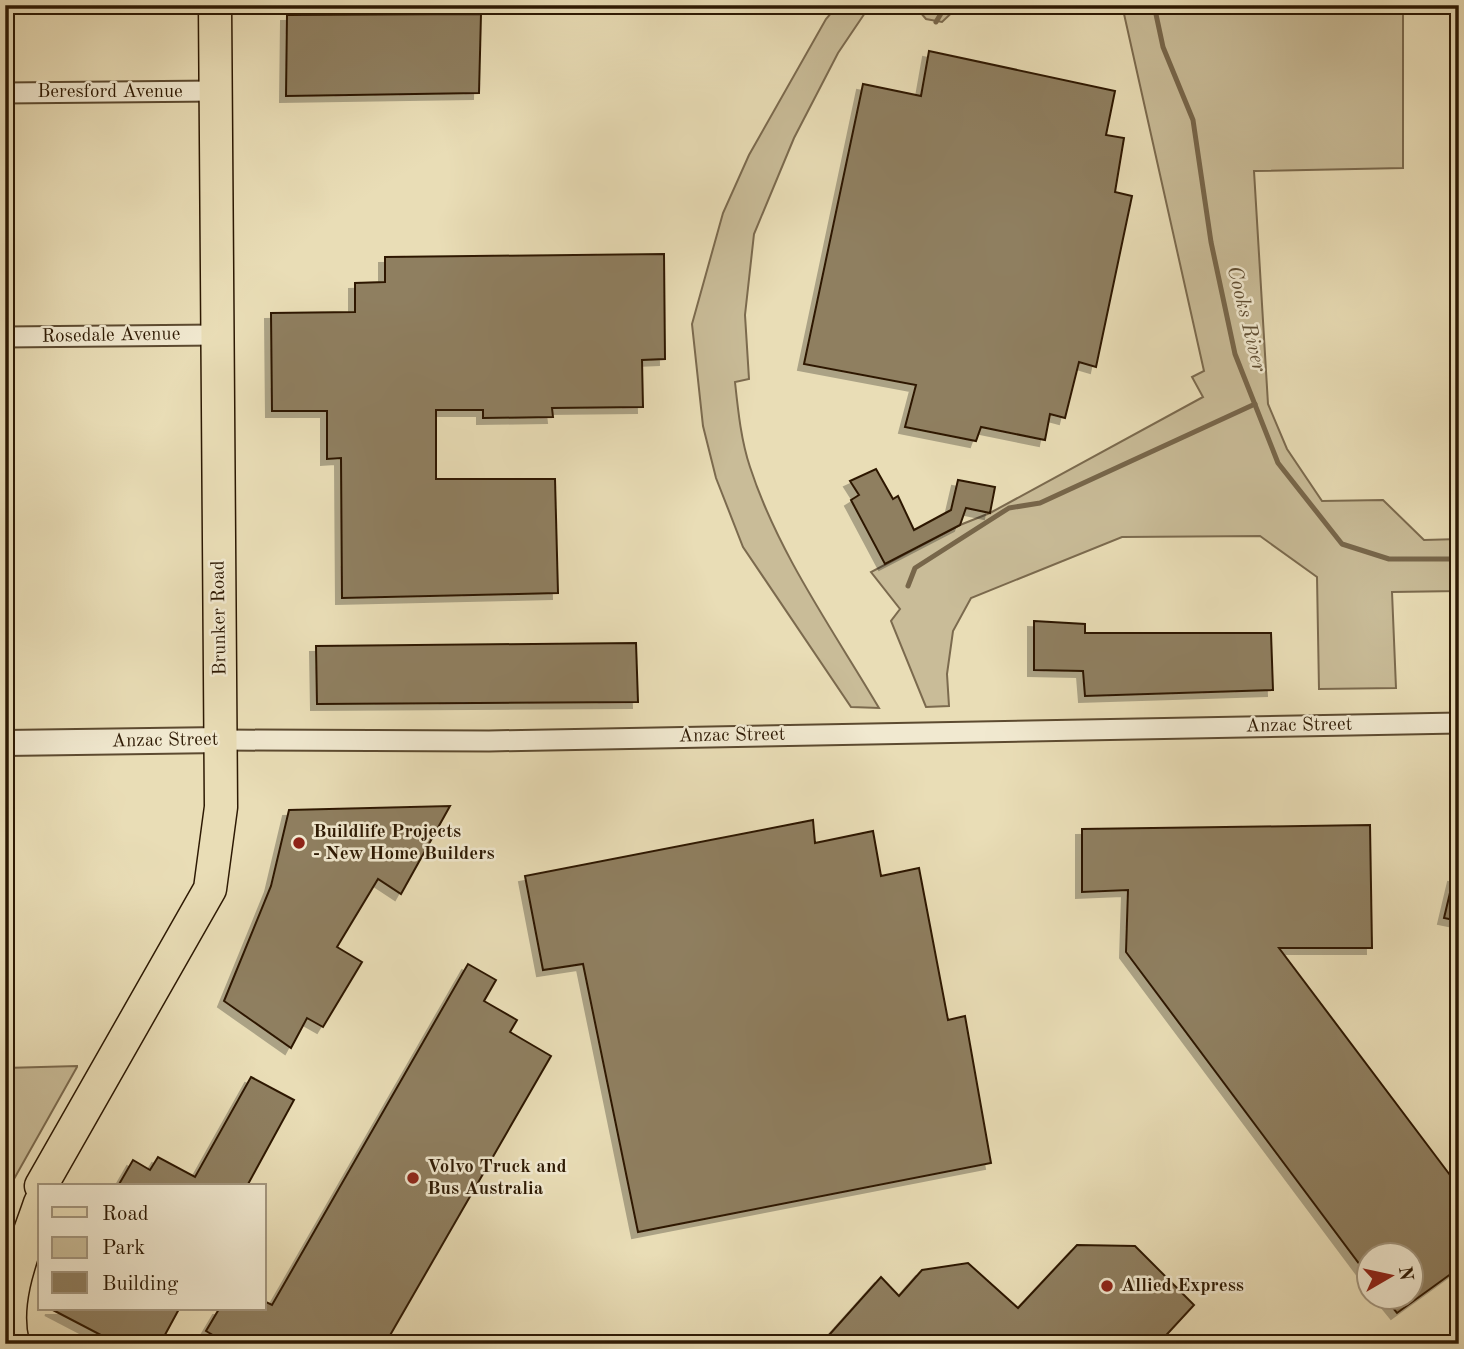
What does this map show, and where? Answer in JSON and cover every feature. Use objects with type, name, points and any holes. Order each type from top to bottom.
[{"type":"main road","name":"Brunker Road","points":[[45,1182],[210,889],[222,807],[215,5]]},
{"type":"main road","name":"Brunker Road","points":[[5,1251],[38,1194]]},
{"type":"main road","points":[[13,1344],[10,1317],[13,1291],[38,1210]]},
{"type":"street","name":"Beresford Avenue","points":[[5,93],[215,92]]},
{"type":"street","name":"Rosedale Avenue","points":[[5,337],[217,335]]},
{"type":"street","name":"Anzac Street","points":[[5,743],[221,740],[489,741],[1459,723]]},
{"type":"green space","points":[[838,5],[874,5],[869,7],[838,53],[794,138],[754,234],[745,315],[749,379],[735,382],[744,446],[762,499],[791,560],[879,708],[851,707],[743,547],[716,478],[703,426],[692,324],[723,213],[749,155],[826,19]]},
{"type":"green space","points":[[914,5],[960,5],[942,22],[926,19]]},
{"type":"green space","points":[[1122,5],[1403,5],[1403,168],[1254,171],[1268,404],[1287,449],[1322,501],[1383,500],[1424,540],[1459,539],[1459,591],[1392,592],[1396,688],[1319,689],[1317,577],[1260,536],[1122,537],[971,598],[953,631],[947,674],[949,706],[926,707],[891,621],[900,609],[871,572],[960,525],[990,513],[1203,397],[1192,377],[1204,371]]},
{"type":"green space","points":[[77,1067],[5,1195],[5,1068]]},
{"type":"building","points":[[481,14],[479,93],[286,96],[287,15]]},
{"type":"building","points":[[929,51],[1115,91],[1106,135],[1124,138],[1115,192],[1132,196],[1096,367],[1079,362],[1065,418],[1050,414],[1045,440],[981,427],[976,441],[905,427],[916,385],[804,364],[863,84],[921,96]]},
{"type":"building","points":[[664,254],[665,359],[642,360],[643,407],[552,408],[553,417],[483,418],[483,410],[436,410],[436,479],[555,479],[558,593],[342,598],[341,458],[327,459],[327,411],[272,411],[271,313],[355,312],[355,283],[385,282],[385,257]]},
{"type":"building","points":[[876,469],[893,499],[898,496],[914,530],[951,510],[958,480],[995,487],[990,513],[966,508],[960,525],[885,564],[851,500],[859,495],[850,481]]},
{"type":"building","points":[[1034,621],[1085,624],[1085,633],[1271,633],[1273,690],[1085,696],[1083,671],[1034,670]]},
{"type":"building","points":[[636,643],[638,702],[317,704],[316,646]]},
{"type":"building","points":[[450,806],[401,894],[378,879],[337,947],[362,962],[323,1027],[307,1018],[291,1048],[224,1001],[271,886],[289,810]]},
{"type":"building","points":[[813,820],[815,843],[873,831],[881,876],[919,868],[948,1020],[965,1016],[991,1163],[638,1232],[583,964],[543,970],[525,876]]},
{"type":"building","points":[[1370,825],[1372,948],[1279,948],[1459,1187],[1459,1268],[1426,1292],[1426,1240],[1356,1240],[1356,1260],[1126,952],[1128,890],[1082,892],[1082,829]]},
{"type":"building","points":[[1454,876],[1459,877],[1459,921],[1444,918]]},
{"type":"building","name":"Volvo Truck and Bus Australia","points":[[468,964],[496,980],[484,1001],[517,1020],[510,1032],[551,1056],[385,1344],[228,1344],[206,1331],[218,1310],[266,1310],[266,1302],[272,1305]]},
{"type":"building","points":[[251,1077],[294,1100],[248,1184],[119,1184],[133,1160],[150,1170],[158,1157],[195,1177]]},
{"type":"building","name":"Allied Express","points":[[1077,1245],[1135,1246],[1194,1305],[1158,1344],[821,1344],[881,1277],[899,1296],[922,1270],[968,1263],[1018,1308]]},
{"type":"building","points":[[53,1310],[178,1310],[160,1344],[118,1344]]},
{"type":"waterway","points":[[936,22],[946,5]]},
{"type":"waterway","name":"Cooks River","points":[[1154,5],[1163,47],[1193,120],[1211,242],[1235,354],[1278,463],[1342,544],[1389,559],[1459,559]]},
{"type":"waterway","points":[[908,586],[915,568],[1009,508],[1040,503],[1255,404]]},
{"type":"place","name":"Buildlife Projects - New Home Builders","points":[[299,843]]},
{"type":"place","name":"Volvo Truck and Bus Australia","points":[[413,1178]]},
{"type":"place","name":"Allied Express","points":[[1107,1286]]}]
